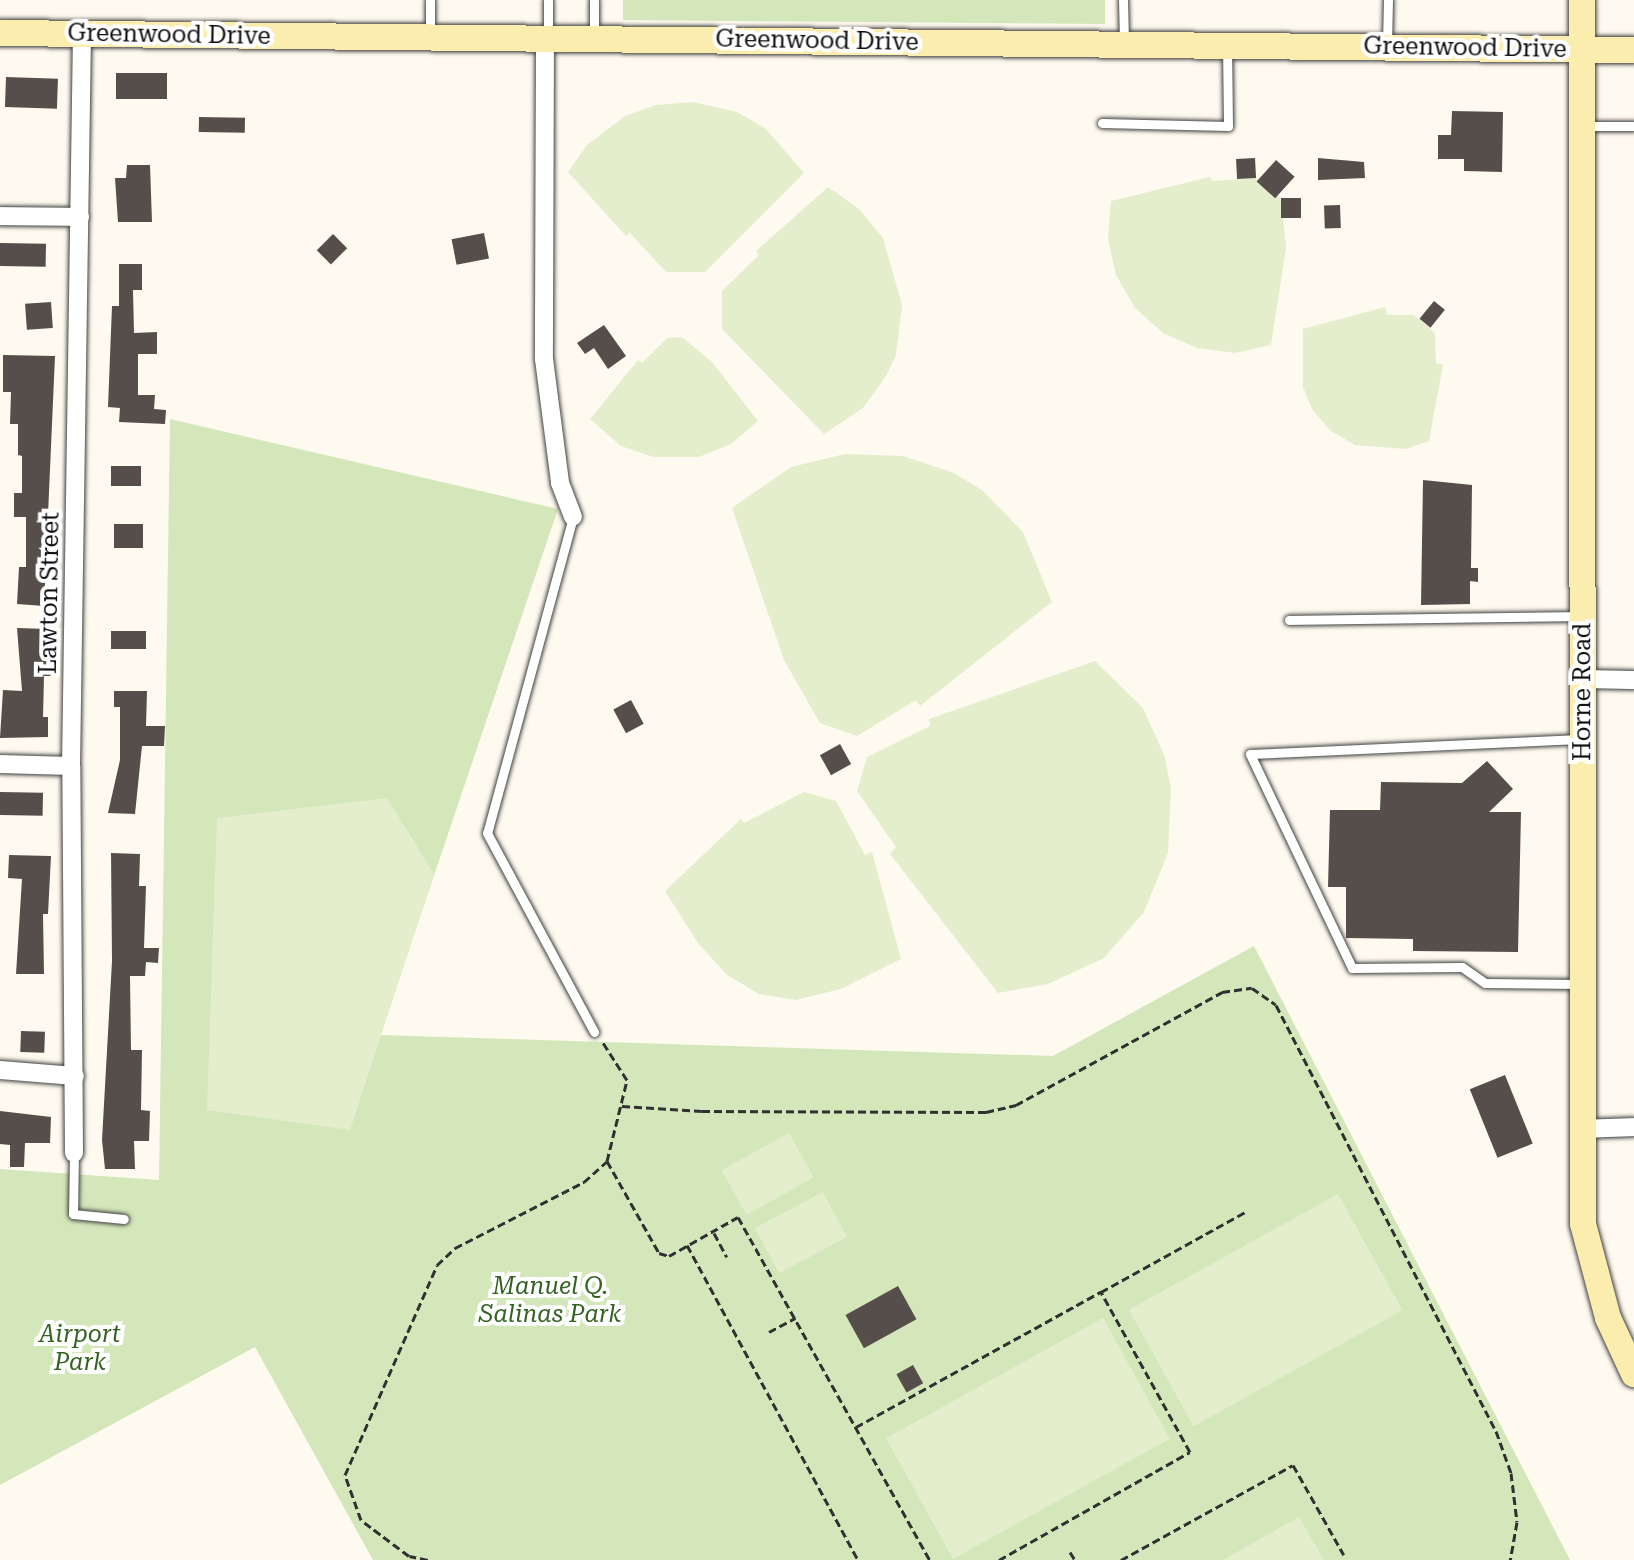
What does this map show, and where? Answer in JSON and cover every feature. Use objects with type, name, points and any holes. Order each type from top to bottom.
[{"type":"main road","name":"Horne Road","points":[[1582,0],[1582,616],[1586,984],[1582,1129],[1586,1237],[1608,1318],[1634,1374]]},
{"type":"main road","name":"Greenwood Drive","points":[[0,33],[1634,50]]},
{"type":"street","name":"Lawton Street","points":[[74,1153],[71,766],[82,34]]},
{"type":"street","points":[[547,39],[544,359],[560,483],[573,517]]},
{"type":"street","points":[[0,216],[80,217]]},
{"type":"street","points":[[1583,679],[1634,680]]},
{"type":"street","points":[[0,764],[71,766]]},
{"type":"street","points":[[0,1070],[75,1076]]},
{"type":"street","points":[[1582,1129],[1634,1127]]},
{"type":"lane","points":[[430,0],[430,37]]},
{"type":"lane","points":[[547,39],[548,0]]},
{"type":"lane","points":[[1123,0],[1124,45]]},
{"type":"lane","points":[[1386,47],[1388,0]]},
{"type":"lane","points":[[594,2],[594,39]]},
{"type":"lane","points":[[1102,123],[1228,126],[1227,46]]},
{"type":"lane","points":[[1582,126],[1634,126]]},
{"type":"lane","points":[[573,517],[487,833],[594,1032]]},
{"type":"lane","points":[[1289,620],[1582,616]]},
{"type":"lane","points":[[1583,738],[1250,754],[1352,968],[1462,967],[1485,983],[1586,984]]},
{"type":"lane","points":[[74,1153],[73,1214],[124,1219]]},
{"type":"path","points":[[622,1106],[986,1112],[1016,1105],[1222,992],[1252,988],[1276,1005],[1496,1431],[1511,1473],[1517,1522],[1510,1560]]},
{"type":"path","points":[[428,1560],[409,1556],[361,1520],[345,1475],[427,1282],[455,1248],[584,1182],[607,1161],[627,1080],[594,1032]]},
{"type":"path","points":[[607,1161],[659,1253],[669,1256],[738,1217],[930,1560]]},
{"type":"path","points":[[856,1427],[1247,1211]]},
{"type":"path","points":[[713,1231],[727,1257]]},
{"type":"path","points":[[687,1245],[858,1560]]},
{"type":"path","points":[[999,1560],[1190,1452],[1101,1292]]},
{"type":"path","points":[[769,1332],[795,1318]]},
{"type":"path","points":[[1121,1560],[1293,1465],[1344,1555]]},
{"type":"path","points":[[1070,1552],[1075,1560]]},
{"type":"green space","points":[[623,0],[1105,0],[1105,24],[623,20]]},
{"type":"green space","points":[[693,102],[737,112],[765,128],[804,173],[705,272],[666,272],[630,233],[626,236],[568,172],[587,145],[625,116],[656,105]]},
{"type":"green space","points":[[1210,177],[1212,181],[1256,178],[1281,198],[1286,248],[1271,345],[1235,353],[1197,348],[1163,333],[1135,308],[1116,275],[1108,239],[1111,201]]},
{"type":"green space","points":[[828,187],[859,209],[883,238],[902,305],[896,355],[886,376],[863,408],[824,434],[722,329],[722,291],[759,255],[756,251]]},
{"type":"green space","points":[[1385,307],[1387,315],[1414,315],[1435,333],[1436,363],[1443,365],[1429,441],[1406,449],[1355,445],[1331,431],[1313,411],[1303,387],[1303,329]]},
{"type":"green space","points":[[682,337],[712,362],[758,421],[731,444],[699,457],[653,457],[621,446],[590,419],[638,360],[642,363],[667,338]]},
{"type":"green space","name":"Manuel Q. Salinas Park","points":[[170,419],[558,509],[380,1035],[1053,1056],[1254,946],[1570,1560],[373,1560],[255,1347],[0,1485],[0,1169],[159,1180]]},
{"type":"green space","points":[[845,454],[903,456],[954,473],[982,490],[1023,532],[1052,602],[920,706],[916,700],[857,736],[820,723],[784,660],[732,508],[791,467]]},
{"type":"green space","points":[[1095,661],[1143,708],[1165,757],[1171,789],[1168,853],[1144,912],[1104,958],[1048,984],[998,993],[890,854],[896,847],[857,791],[867,757],[930,726],[929,719]]},
{"type":"green space","points":[[804,792],[836,801],[865,855],[872,852],[901,959],[841,989],[796,1000],[759,994],[727,975],[698,943],[665,891],[741,819],[744,823]]},
{"type":"green space","points":[[387,798],[434,874],[350,1130],[207,1110],[217,818]]},
{"type":"green space","points":[[789,1133],[814,1178],[746,1215],[722,1170]]},
{"type":"green space","points":[[823,1192],[847,1237],[779,1273],[755,1228]]},
{"type":"green space","points":[[1338,1194],[1402,1310],[1193,1426],[1129,1310]]},
{"type":"green space","points":[[1103,1318],[1170,1439],[953,1559],[886,1438]]},
{"type":"green space","points":[[1299,1517],[1324,1560],[1223,1560]]},
{"type":"building","points":[[116,73],[167,73],[167,99],[116,99]]},
{"type":"building","points":[[6,77],[58,79],[57,109],[5,107]]},
{"type":"building","points":[[1452,111],[1503,112],[1502,172],[1464,171],[1464,159],[1438,159],[1438,135],[1451,135]]},
{"type":"building","points":[[199,117],[245,118],[245,133],[199,132]]},
{"type":"building","points":[[1255,158],[1256,178],[1237,179],[1236,159]]},
{"type":"building","points":[[1318,158],[1364,162],[1365,178],[1318,180]]},
{"type":"building","points":[[1276,160],[1295,177],[1275,198],[1257,182]]},
{"type":"building","points":[[127,165],[150,165],[152,222],[118,222],[115,178],[126,178]]},
{"type":"building","points":[[1281,198],[1301,198],[1301,218],[1281,218]]},
{"type":"building","points":[[1340,205],[1341,228],[1325,229],[1324,206]]},
{"type":"building","points":[[484,233],[489,259],[457,265],[452,239]]},
{"type":"building","points":[[333,234],[347,248],[331,264],[317,250]]},
{"type":"building","points":[[0,243],[46,244],[46,267],[0,266]]},
{"type":"building","points":[[119,264],[142,264],[142,290],[133,290],[134,333],[157,332],[157,354],[138,354],[138,395],[155,395],[154,409],[166,410],[165,424],[119,422],[120,408],[108,407],[112,306],[119,306]]},
{"type":"building","points":[[1434,301],[1445,310],[1430,328],[1420,319]]},
{"type":"building","points":[[51,302],[53,328],[27,330],[25,304]]},
{"type":"building","points":[[604,325],[626,356],[608,369],[594,348],[585,354],[577,343]]},
{"type":"building","points":[[3,355],[55,356],[44,606],[17,604],[19,567],[26,567],[26,517],[14,517],[14,493],[22,493],[22,456],[18,455],[18,424],[10,424],[11,392],[3,392]]},
{"type":"building","points":[[111,466],[141,466],[141,486],[111,486]]},
{"type":"building","points":[[1423,480],[1472,485],[1471,568],[1478,568],[1478,582],[1470,581],[1470,604],[1421,605]]},
{"type":"building","points":[[114,524],[143,524],[143,548],[114,548]]},
{"type":"building","points":[[17,628],[48,629],[51,676],[44,676],[43,717],[48,717],[48,737],[0,738],[3,690],[22,691]]},
{"type":"building","points":[[111,631],[146,631],[146,649],[111,649]]},
{"type":"building","points":[[114,691],[147,691],[146,726],[165,726],[164,746],[142,746],[135,814],[108,813],[120,760],[120,707],[114,707]]},
{"type":"building","points":[[631,700],[644,724],[626,733],[613,709]]},
{"type":"building","points":[[840,744],[851,764],[831,775],[820,755]]},
{"type":"building","points":[[1487,761],[1513,789],[1489,812],[1521,812],[1518,952],[1413,951],[1413,939],[1346,938],[1346,887],[1328,887],[1330,810],[1380,810],[1381,782],[1462,783]]},
{"type":"building","points":[[0,792],[43,793],[43,816],[0,815]]},
{"type":"building","points":[[111,853],[140,854],[139,886],[146,886],[144,948],[159,948],[158,963],[146,962],[145,976],[130,976],[131,1050],[142,1050],[141,1110],[150,1111],[149,1141],[134,1141],[135,1169],[105,1169],[102,1140],[112,961]]},
{"type":"building","points":[[9,855],[51,856],[48,914],[43,914],[44,974],[16,974],[22,879],[8,878]]},
{"type":"building","points":[[21,1031],[45,1032],[44,1053],[20,1052]]},
{"type":"building","points":[[1505,1075],[1533,1144],[1497,1158],[1470,1089]]},
{"type":"building","points":[[0,1111],[51,1117],[50,1143],[25,1143],[24,1167],[10,1167],[10,1145],[0,1144]]},
{"type":"building","points":[[898,1286],[916,1319],[864,1348],[846,1315]]},
{"type":"building","points":[[913,1365],[923,1383],[907,1393],[896,1374]]},
{"type":"park label","name":"Airport Park","points":[[80,1349]]}]
